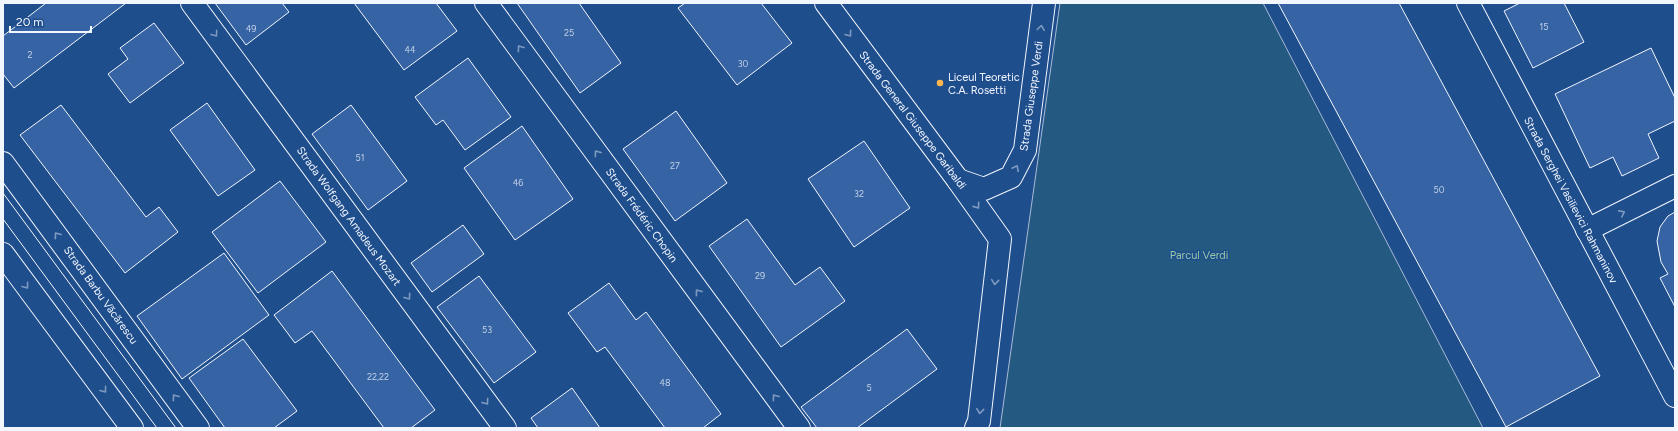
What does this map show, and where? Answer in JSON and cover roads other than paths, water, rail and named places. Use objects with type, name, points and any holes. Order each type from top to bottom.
[{"type":"street","name":"Strada Wolfgang Amadeus Mozart","points":[[192,3],[505,428]]},
{"type":"street","name":"Strada Frédéric Chopin","points":[[486,3],[798,428]]},
{"type":"street","name":"Strada General Giuseppe Garibaldi","points":[[826,3],[958,180],[1000,239],[979,421],[976,428]]},
{"type":"street","name":"Strada Giuseppe Verdi","points":[[958,180],[984,189],[998,183],[1011,177],[1025,150],[1044,3]]},
{"type":"street","name":"Strada Serghei Vasilievici Rahmaninov","points":[[1472,5],[1587,230],[1675,396]]},
{"type":"street","name":"Strada Barbu Văcărescu","points":[[3,162],[198,428]]},
{"type":"street","points":[[1587,230],[1675,186]]},
{"type":"street","points":[[3,254],[132,428]]},
{"type":"tram line","points":[[3,193],[176,428]]},
{"type":"tram line","points":[[3,219],[157,428]]},
{"type":"place","name":"Liceul Teoretic C.A. Rosetti","points":[[940,83]]},
{"type":"park label","name":"Parcul Verdi","points":[[1199,255]]}]
